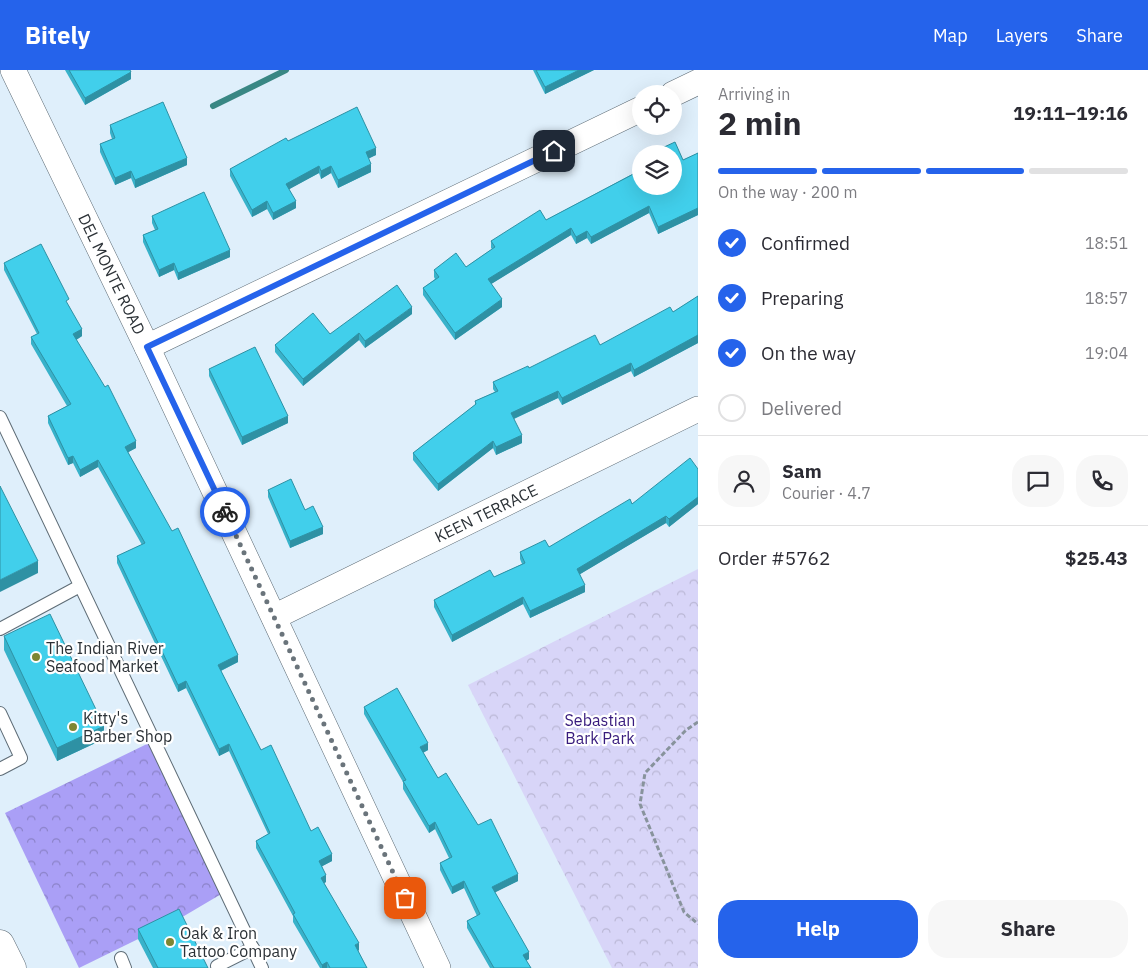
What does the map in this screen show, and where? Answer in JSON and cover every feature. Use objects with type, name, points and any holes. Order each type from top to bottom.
[{"type":"main road","points":[[0,944],[12,968]]},
{"type":"street","name":"DEL MONTE ROAD","points":[[13,70],[147,347],[438,968]]},
{"type":"street","points":[[682,90],[698,82]]},
{"type":"street","points":[[147,347],[632,113]]},
{"type":"street","name":"KEEN TERRACE","points":[[274,617],[698,409]]},
{"type":"lane","points":[[0,417],[262,968]]},
{"type":"lane","points":[[0,629],[80,586]]},
{"type":"lane","points":[[0,713],[21,758],[0,769]]},
{"type":"lane","points":[[217,966],[253,948]]},
{"type":"path","points":[[698,722],[686,730],[645,773],[640,804],[684,912],[698,924]]},
{"type":"green space","name":"Sebastian Bark Park","points":[[698,569],[698,968],[612,968],[468,685]]},
{"type":"green space","points":[[149,743],[223,893],[179,919],[79,968],[5,813]]},
{"type":"building","points":[[69,70],[130,70],[131,72],[85,98]]},
{"type":"building","points":[[536,70],[579,70],[545,87]]},
{"type":"building","points":[[163,102],[187,158],[135,180],[131,171],[115,178],[100,144],[115,138],[110,125]]},
{"type":"building","points":[[357,107],[376,148],[366,152],[371,164],[338,180],[331,166],[321,171],[319,166],[286,184],[296,201],[273,213],[267,201],[252,210],[230,169],[286,138],[288,141]]},
{"type":"building","points":[[698,153],[698,208],[658,227],[649,206],[591,237],[587,231],[576,237],[571,228],[488,279],[502,299],[455,333],[423,288],[439,277],[434,270],[456,253],[466,267],[495,247],[491,241],[540,210],[546,220],[632,175],[632,195],[682,195],[682,158],[683,160]]},
{"type":"building","points":[[204,192],[230,250],[178,273],[174,263],[159,270],[143,235],[158,229],[152,216]]},
{"type":"building","points":[[41,244],[69,299],[66,301],[82,329],[73,334],[105,387],[108,385],[136,441],[125,447],[172,531],[178,528],[238,655],[218,665],[261,750],[271,745],[311,831],[318,827],[332,854],[319,861],[326,875],[321,878],[359,943],[355,945],[367,968],[330,968],[327,962],[322,965],[293,914],[295,913],[256,841],[270,833],[229,744],[219,749],[186,681],[178,685],[117,556],[145,543],[98,460],[80,470],[73,456],[68,458],[48,416],[71,404],[31,337],[39,333],[4,263]]},
{"type":"building","points":[[397,285],[412,307],[365,341],[359,333],[303,379],[275,345],[313,313],[330,334]]},
{"type":"building","points":[[698,296],[698,335],[634,370],[631,363],[562,398],[558,391],[511,413],[522,435],[496,447],[493,441],[438,484],[413,453],[476,404],[475,401],[498,391],[493,382],[528,366],[529,368],[595,335],[600,345],[670,307],[673,312]]},
{"type":"building","points":[[255,347],[288,416],[242,437],[209,369]]},
{"type":"building","points":[[690,458],[698,469],[698,497],[669,519],[666,516],[577,569],[585,585],[530,611],[523,597],[452,635],[434,600],[490,570],[494,577],[525,563],[520,552],[545,540],[549,547],[630,499],[632,504]]},
{"type":"building","points":[[291,479],[305,510],[313,506],[323,527],[290,541],[268,490]]},
{"type":"building","points":[[0,486],[38,561],[0,580]]},
{"type":"building","points":[[50,614],[104,726],[57,748],[4,636]]},
{"type":"building","points":[[397,688],[428,743],[420,747],[438,778],[446,773],[478,825],[491,819],[518,874],[492,887],[529,952],[523,955],[531,968],[494,968],[467,921],[480,914],[464,881],[452,887],[440,863],[452,857],[435,822],[429,826],[403,781],[406,780],[364,707]]},
{"type":"building","points":[[179,909],[208,968],[158,968],[138,929]]},
{"type":"waterway","points":[[213,106],[286,70]]},
{"type":"way so far","points":[[225,512],[405,898]]},
{"type":"place","name":"The Indian River Seafood Market","points":[[36,657]]},
{"type":"place","name":"Kitty's Barber Shop","points":[[73,727]]},
{"type":"place","name":"Oak & Iron Tattoo Company","points":[[170,942]]},
{"type":"route","points":[[225,512],[147,347],[554,151]]}]
